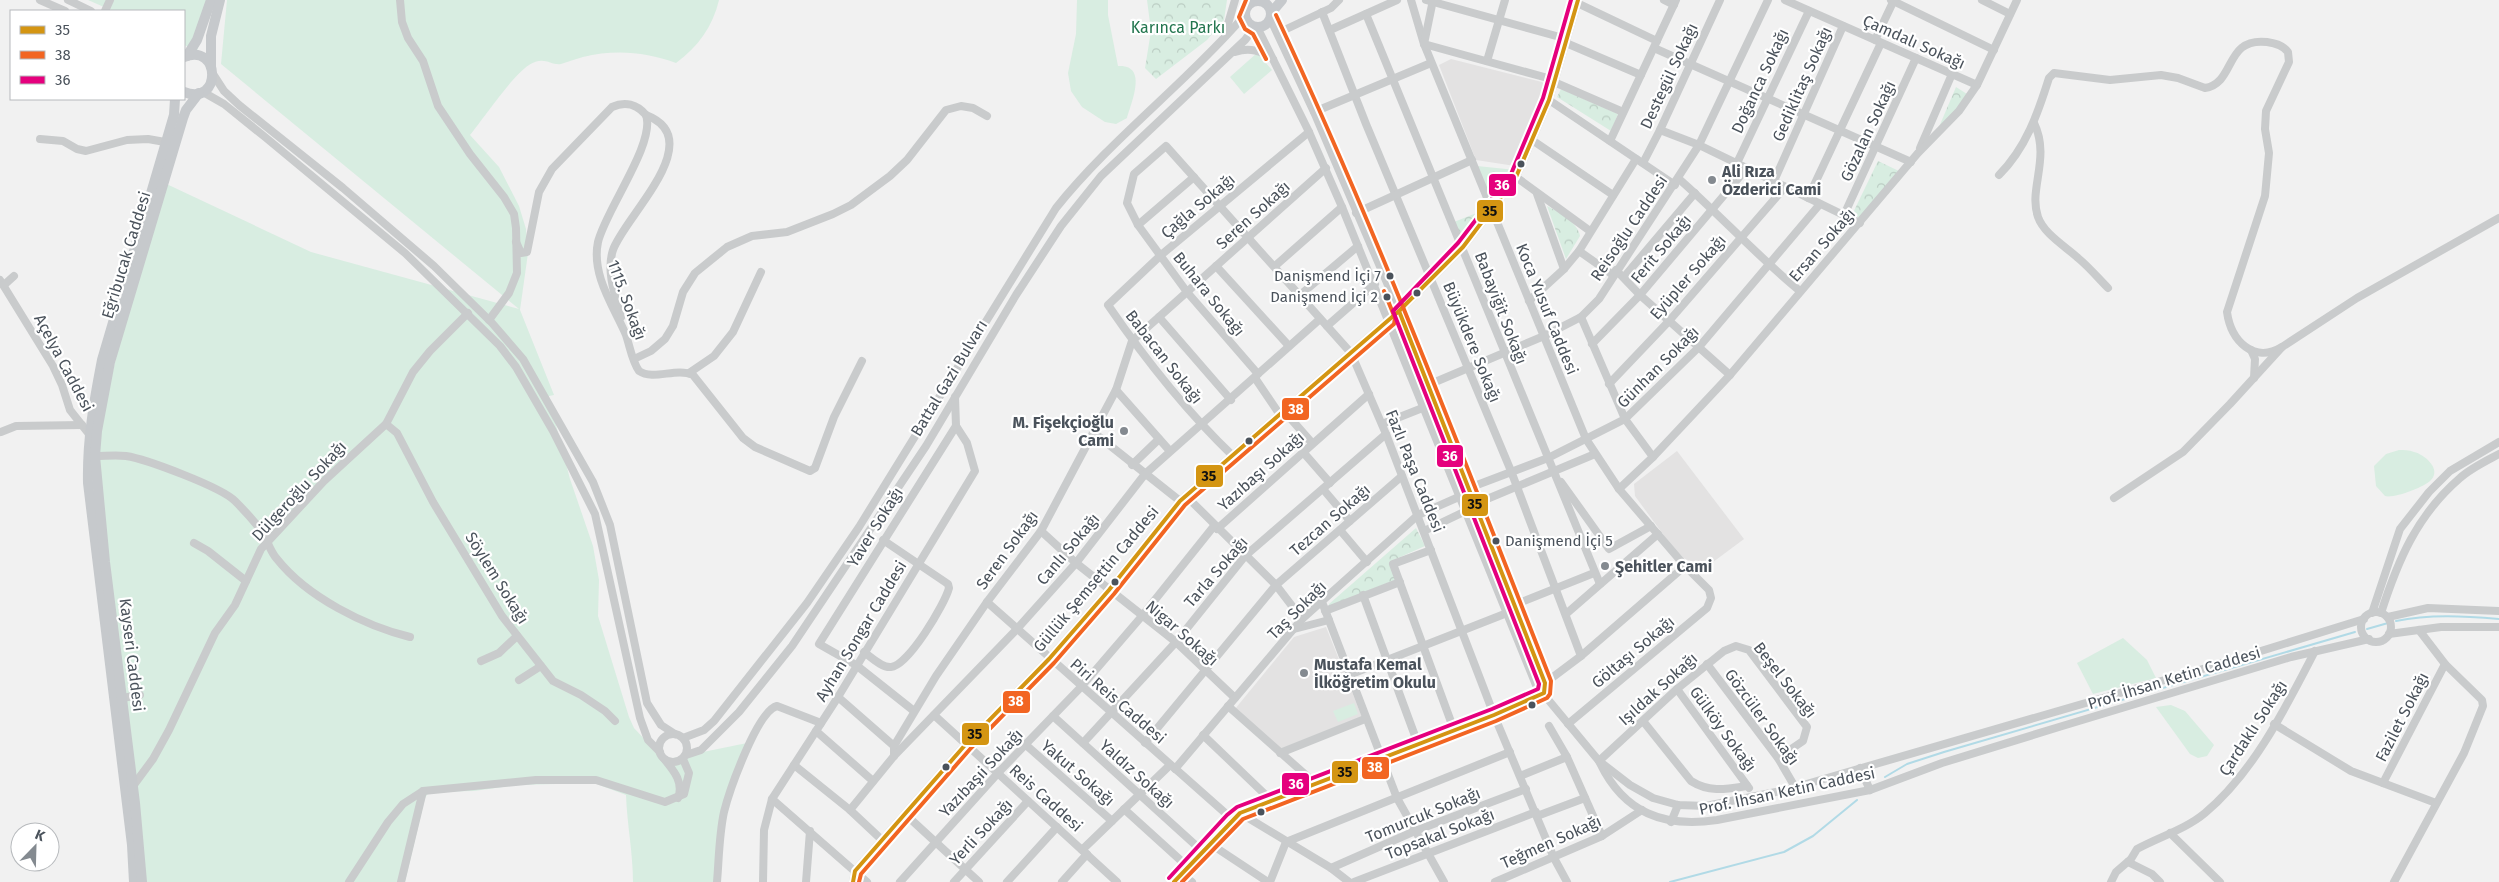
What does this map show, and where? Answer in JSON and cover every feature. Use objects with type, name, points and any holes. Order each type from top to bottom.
[{"type":"main road","points":[[185,56],[197,40],[210,0]]},
{"type":"main road","name":"Eğribucak Caddesi","points":[[90,430],[186,110],[211,83],[211,36],[220,0]]},
{"type":"main road","points":[[1271,16],[1270,7],[1262,0],[1247,7],[1256,28],[1265,25],[1282,0]]},
{"type":"main road","points":[[185,56],[199,56],[212,70]]},
{"type":"main road","points":[[185,92],[201,93]]},
{"type":"main road","name":"Eğribucak Caddesi","points":[[90,430],[102,360],[174,115],[175,100]]},
{"type":"main road","name":"Kayseri Caddesi","points":[[90,430],[95,456],[105,562],[133,786],[142,882]]},
{"type":"main road","name":"Kayseri Caddesi","points":[[90,430],[88,483],[132,846],[134,882]]},
{"type":"street","points":[[40,0],[64,10]]},
{"type":"street","points":[[68,0],[89,10]]},
{"type":"street","points":[[400,0],[402,22],[408,38],[423,61],[438,106],[470,154],[504,196],[514,214],[517,273],[509,293],[489,320]]},
{"type":"street","points":[[1221,43],[1228,27],[1235,0]]},
{"type":"street","points":[[1324,0],[1331,8]]},
{"type":"street","points":[[1278,33],[1331,8],[1339,0]]},
{"type":"street","points":[[1330,30],[1398,0]]},
{"type":"street","name":"Koca Yusuf Caddesi","points":[[1411,0],[1431,63],[1586,439],[1619,489],[1685,566],[1709,590],[1711,598]]},
{"type":"street","points":[[1487,61],[1505,0]]},
{"type":"street","points":[[1610,141],[1675,2],[1664,0]]},
{"type":"street","name":"Destegül Sokağı","points":[[1529,301],[1564,269],[1579,252],[1613,195],[1660,130],[1720,0]]},
{"type":"street","name":"Reisoğlu Caddesi","points":[[1428,385],[1544,336],[1581,318],[1599,299],[1700,145],[1768,0]]},
{"type":"street","name":"Çamdalı Sokağı","points":[[1785,0],[1977,85]]},
{"type":"street","points":[[1808,198],[1878,42],[1893,0],[1994,50]]},
{"type":"street","points":[[1982,0],[2010,14]]},
{"type":"street","name":"Ersan Sokağı","points":[[1619,489],[1653,457],[1730,375],[1918,153],[1959,111],[1977,85],[2017,0]]},
{"type":"street","points":[[1624,112],[1555,81],[1424,44],[1431,1],[1567,41],[1641,75]]},
{"type":"street","points":[[1578,1],[1689,64],[1911,162]]},
{"type":"street","name":"Güllük Şemsettin Caddesi","points":[[855,871],[966,744],[1048,659],[1109,590],[1183,499],[1399,311],[1463,247],[1516,177],[1549,100],[1578,1]]},
{"type":"street","name":"Battal Gazi Bulvarı","points":[[684,738],[704,730],[714,721],[807,603],[906,454],[1056,208],[1082,177],[1221,43],[1247,7]]},
{"type":"street","name":"Doğanca Sokağı","points":[[1736,163],[1809,11]]},
{"type":"street","name":"Büyükdere Sokağı","points":[[1322,12],[1466,368],[1511,472],[1581,656]]},
{"type":"street","name":"Babayiğit Sokağı","points":[[1366,14],[1432,178],[1463,247],[1503,352],[1600,584]]},
{"type":"street","points":[[1271,16],[1399,311],[1545,683],[1544,693]]},
{"type":"street","name":"Gediklitaş Sokağı","points":[[1774,181],[1843,26]]},
{"type":"street","points":[[1256,28],[1274,60],[1326,168],[1425,407],[1536,685],[1599,762]]},
{"type":"street","name":"Battal Gazi Bulvarı","points":[[685,757],[700,750],[739,712],[792,646],[885,509],[1016,295],[1080,201],[1101,176],[1256,28]]},
{"type":"street","points":[[1999,175],[2014,158],[2034,123],[2049,78],[2054,73],[2110,80],[2160,75],[2178,78],[2205,88],[2216,85],[2237,52],[2249,43],[2270,43],[2286,48],[2290,56],[2289,62],[2266,111],[2265,129],[2269,153],[2265,196],[2227,312],[2229,324],[2241,344],[2251,350],[2264,354],[2282,347],[2357,298],[2499,218]]},
{"type":"street","points":[[1231,53],[1243,49],[1255,50],[1274,60]]},
{"type":"street","name":"Gözalan Sokağı","points":[[1844,215],[1916,58]]},
{"type":"street","points":[[1314,112],[1431,63]]},
{"type":"street","points":[[212,70],[224,91],[239,106],[434,266],[489,320],[523,359],[593,482],[616,546],[647,703],[660,725],[684,738],[688,746],[685,757],[689,773],[688,785],[684,794],[665,802],[596,780],[536,780],[423,791],[403,804],[388,822],[349,882]]},
{"type":"street","points":[[1918,153],[1952,74]]},
{"type":"street","points":[[201,93],[224,104],[405,253],[468,313],[500,346],[516,367],[583,486],[595,514],[640,718],[648,740],[660,752],[679,780],[680,792],[678,798]]},
{"type":"street","points":[[1549,100],[1639,161],[1695,193],[1769,266],[1800,291]]},
{"type":"street","points":[[516,242],[521,252],[527,252],[540,192],[552,169],[612,107],[618,104],[632,105],[662,125],[669,138],[667,158],[652,191],[632,222],[620,235],[612,251],[611,278],[626,335]]},
{"type":"street","points":[[634,359],[651,351],[665,339],[673,326],[683,292],[695,273],[727,247],[752,236],[787,232],[833,214],[851,204],[890,176],[907,160],[946,110],[962,106],[972,108],[987,116]]},
{"type":"street","name":"1115. Sokağı","points":[[646,116],[648,127],[627,183],[610,211],[598,242],[597,258],[601,279],[626,335],[639,371],[645,374],[689,373]]},
{"type":"street","points":[[2034,123],[2041,144],[2036,200],[2037,216],[2049,233],[2080,259],[2108,288]]},
{"type":"street","points":[[1660,130],[1700,145],[1860,223]]},
{"type":"street","name":"Çağla Sokağı","points":[[1108,305],[1161,256],[1309,132]]},
{"type":"street","points":[[40,139],[63,141],[77,149],[86,151],[127,140],[148,139],[165,142]]},
{"type":"street","points":[[1532,140],[1613,195]]},
{"type":"street","name":"Fazlı Paşa Caddesi","points":[[1166,146],[1351,353],[1386,434],[1494,715],[1554,858],[1567,882]]},
{"type":"street","name":"Buhara Sokağı","points":[[1166,146],[1134,174],[1127,203],[1138,225],[1187,292],[1256,376],[1282,413],[1312,443]]},
{"type":"street","points":[[1356,213],[1472,160]]},
{"type":"street","name":"Seren Sokağı","points":[[894,756],[894,746],[914,711],[987,602],[1041,531],[1116,390],[1132,341],[1326,168]]},
{"type":"street","name":"Ferit Sokağı","points":[[1592,344],[1640,295],[1747,168]]},
{"type":"street","points":[[1138,225],[1194,177]]},
{"type":"street","points":[[1516,177],[1590,231]]},
{"type":"street","name":"Eyüpler Sokağı","points":[[1609,384],[1669,321],[1785,187]]},
{"type":"street","points":[[1624,277],[1695,193]]},
{"type":"street","points":[[1537,194],[1564,269]]},
{"type":"street","name":"Günhan Sokağı","points":[[1469,488],[1548,458],[1625,419],[1699,347],[1820,204]]},
{"type":"street","points":[[1275,266],[1342,207]]},
{"type":"street","points":[[1300,295],[1358,246]]},
{"type":"street","points":[[1579,252],[1624,277],[1640,295],[1730,375]]},
{"type":"street","points":[[1216,266],[1289,346]]},
{"type":"street","points":[[761,272],[733,332],[714,356],[689,373],[696,378],[743,438],[755,448],[810,471],[815,468],[834,417],[862,362]]},
{"type":"street","points":[[2,282],[14,276]]},
{"type":"street","name":"Açelya Caddesi","points":[[2,282],[53,366],[62,384],[70,410],[90,430]]},
{"type":"street","points":[[1327,326],[1375,284]]},
{"type":"street","name":"Babacan Sokağı","points":[[1108,305],[1132,341],[1200,424],[1233,456]]},
{"type":"street","name":"Dülgeroğlu Sokağı","points":[[133,786],[157,752],[214,633],[235,605],[261,549],[267,545],[324,481],[386,424],[413,372],[430,351],[468,313]]},
{"type":"street","points":[[1159,317],[1230,400]]},
{"type":"street","points":[[1581,318],[1625,419],[1653,457]]},
{"type":"street","name":"Canlı Sokağı","points":[[850,810],[894,756],[1016,630],[1076,563],[1145,474],[1169,450],[1230,400],[1320,319]]},
{"type":"street","points":[[2114,498],[2183,452],[2282,347]]},
{"type":"street","points":[[2251,350],[2256,368],[2254,378]]},
{"type":"street","points":[[1116,390],[1169,450]]},
{"type":"street","name":"Yazıbaşı Sokağı","points":[[1142,616],[1216,527],[1369,394]]},
{"type":"street","name":"Ayhan Songar Caddesi","points":[[763,882],[764,830],[772,799],[838,697],[974,471],[967,442],[956,426],[955,397]]},
{"type":"street","points":[[1382,424],[1425,407]]},
{"type":"street","name":"Söylem Sokağı","points":[[386,424],[397,433],[433,502],[502,616],[517,636],[554,681],[597,706],[615,721]]},
{"type":"street","points":[[1,432],[16,426],[90,430]]},
{"type":"street","name":"Yaver Sokağı","points":[[856,665],[819,644],[956,426]]},
{"type":"street","points":[[1093,432],[1132,465],[1183,499],[1216,527],[1276,585],[1302,619]]},
{"type":"street","name":"Tarla Sokağı","points":[[1083,743],[1176,642],[1245,556],[1386,434]]},
{"type":"street","points":[[1132,465],[1159,439]]},
{"type":"street","points":[[2499,442],[2450,471],[2429,492],[2400,530],[2372,613],[2364,619],[2362,632],[2369,639],[2380,641],[2389,634],[2419,630],[2499,627]]},
{"type":"street","points":[[1303,452],[1330,483]]},
{"type":"street","points":[[1475,504],[1596,454]]},
{"type":"street","points":[[2384,615],[2394,572],[2411,535],[2439,498],[2461,476],[2499,454]]},
{"type":"street","points":[[95,456],[127,456],[160,467],[224,494],[234,500],[262,531],[267,545],[292,575],[310,590],[362,622],[386,631],[410,636]]},
{"type":"street","points":[[1554,472],[1609,549],[1651,526]]},
{"type":"street","name":"Tezcan Sokağı","points":[[1145,743],[1276,585],[1402,476]]},
{"type":"street","points":[[1323,489],[1350,521]]},
{"type":"street","name":"Taş Sokağı","points":[[1062,882],[1084,852],[1112,821],[1172,767],[1203,735],[1302,619],[1418,516],[1461,496]]},
{"type":"street","points":[[1424,531],[1466,511]]},
{"type":"street","points":[[1340,530],[1367,562]]},
{"type":"street","name":"Nigar Sokağı","points":[[1041,531],[1076,563],[1176,642],[1235,698]]},
{"type":"street","points":[[1566,614],[1658,534]]},
{"type":"street","points":[[864,652],[886,667],[896,666],[914,649],[931,624],[946,598],[949,586],[883,540]]},
{"type":"street","points":[[194,543],[208,551],[246,581]]},
{"type":"street","points":[[1431,550],[1393,564],[1454,730]]},
{"type":"street","points":[[1545,683],[1581,656],[1685,566]]},
{"type":"street","points":[[1514,605],[1594,573]]},
{"type":"street","points":[[1325,611],[1400,582]]},
{"type":"street","points":[[1364,595],[1418,744]]},
{"type":"street","name":"Göltaşı Sokağı","points":[[1568,724],[1707,608],[1711,598]]},
{"type":"street","name":"Piri Reis Caddesi","points":[[987,602],[1048,659],[1232,819]]},
{"type":"street","points":[[1322,602],[1365,719],[1398,798],[1444,882]]},
{"type":"street","points":[[2372,613],[2384,615],[2428,608],[2499,611]]},
{"type":"street","points":[[1349,675],[1507,613]]},
{"type":"street","points":[[2384,615],[2390,621],[2389,634]]},
{"type":"street","name":"Yazıbaşıi Sokağı","points":[[900,882],[998,773],[1081,687],[1142,616]]},
{"type":"street","name":"Prof. İhsan Ketin Caddesi","points":[[1599,762],[1630,785],[1653,798],[1678,805],[1706,806],[1794,787],[2206,668],[2364,619]]},
{"type":"street","points":[[1294,629],[1330,620]]},
{"type":"street","points":[[2394,882],[2464,753],[2484,704],[2445,664],[2419,630]]},
{"type":"street","points":[[480,661],[499,653],[517,636]]},
{"type":"street","name":"Prof. İhsan Ketin Caddesi","points":[[1599,762],[1609,781],[1624,798],[1642,810],[1671,822],[1692,824],[1870,790],[1960,757],[2315,651],[2369,639]]},
{"type":"street","name":"Işıldak Sokağı","points":[[1599,762],[1677,689],[1707,664],[1724,651],[1740,646]]},
{"type":"street","name":"Beşel Sokağı","points":[[1740,646],[1749,650],[1807,727],[1803,741],[1778,758]]},
{"type":"street","name":"Çardaklı Sokağı","points":[[2110,882],[2116,872],[2128,862],[2137,849],[2203,814],[2230,789],[2252,760],[2315,651]]},
{"type":"street","name":"Gözcüler Sokağı","points":[[1707,664],[1778,758],[1794,787]]},
{"type":"street","name":"Fazilet Sokağı","points":[[2383,783],[2445,664]]},
{"type":"street","points":[[856,665],[914,711]]},
{"type":"street","points":[[520,680],[541,666]]},
{"type":"street","name":"Gülköy Sokağı","points":[[1677,689],[1753,796]]},
{"type":"street","points":[[1174,882],[1209,843],[1240,813],[1494,715],[1544,693]]},
{"type":"street","points":[[122,698],[140,696]]},
{"type":"street","points":[[838,697],[894,746]]},
{"type":"street","points":[[716,882],[724,813],[753,734],[770,710],[777,706],[821,723]]},
{"type":"street","points":[[1228,706],[1316,784]]},
{"type":"street","name":"Reis Caddesi","points":[[934,715],[1117,882]]},
{"type":"street","name":"Yaldız Sokağı","points":[[1054,716],[1202,851]]},
{"type":"street","points":[[1280,753],[1365,719]]},
{"type":"street","points":[[1643,721],[1691,781],[1700,787],[1720,790],[1747,786]]},
{"type":"street","points":[[2274,724],[2351,772],[2436,803]]},
{"type":"street","points":[[1548,726],[1567,757],[1602,836]]},
{"type":"street","points":[[816,731],[873,781]]},
{"type":"street","points":[[660,752],[663,739],[675,734]]},
{"type":"street","points":[[1203,735],[1272,801]]},
{"type":"street","name":"Yakut Sokağı","points":[[1026,745],[1112,821]]},
{"type":"street","points":[[1209,843],[1269,882],[1286,842],[1510,752]]},
{"type":"street","points":[[665,760],[674,763],[685,757]]},
{"type":"street","points":[[1520,776],[1567,757]]},
{"type":"street","points":[[794,765],[850,810],[882,840]]},
{"type":"street","points":[[1860,768],[1870,790]]},
{"type":"street","name":"Tomurcuk Sokağı","points":[[1331,868],[1415,831],[1526,789]]},
{"type":"street","points":[[402,882],[423,791]]},
{"type":"street","name":"Topsakal Sokağı","points":[[1354,882],[1428,853],[1585,798]]},
{"type":"street","points":[[772,799],[867,882]]},
{"type":"street","name":"Yerli Sokağı","points":[[954,882],[1028,801]]},
{"type":"street","points":[[1671,822],[1678,805]]},
{"type":"street","points":[[1124,809],[1188,867]]},
{"type":"street","name":"Teğmen Sokağı","points":[[1495,882],[1602,836],[1642,810]]},
{"type":"street","points":[[1240,813],[1331,868],[1349,882]]},
{"type":"street","points":[[905,814],[979,882]]},
{"type":"street","points":[[1007,882],[1056,826]]},
{"type":"street","points":[[806,882],[810,831]]},
{"type":"street","points":[[2170,833],[2220,882]]},
{"type":"street","points":[[2128,862],[2152,874],[2160,882]]},
{"type":"street","points":[[853,882],[855,871]]},
{"type":"street","points":[[1181,874],[1192,882]]},
{"type":"shaded area","points":[[1451,59],[1542,82],[1546,86],[1515,166],[1476,160],[1439,65]]},
{"type":"shaded area","points":[[1677,451],[1744,539],[1705,568],[1679,556],[1635,496],[1634,484]]},
{"type":"shaded area","name":"Mustafa Kemal İlköğretim Okulu","points":[[1326,627],[1362,717],[1281,749],[1235,709],[1294,637]]},
{"type":"green space","points":[[88,0],[213,0],[197,51],[185,45],[185,10],[111,10]]},
{"type":"green space","points":[[227,0],[719,0],[713,19],[704,35],[676,63],[653,56],[619,52],[580,58],[561,64],[543,61],[534,62],[522,70],[470,135],[499,167],[519,206],[526,229],[528,253],[520,310],[554,395],[549,396],[547,401],[556,425],[570,479],[593,546],[599,580],[598,616],[634,728],[664,760],[747,743],[734,773],[715,882],[633,882],[626,795],[594,783],[518,785],[474,791],[429,792],[425,798],[405,882],[137,882],[91,464],[158,180],[311,252],[519,309],[221,64]]},
{"type":"green space","points":[[1077,0],[1108,0],[1108,15],[1118,66],[1127,67],[1133,71],[1135,77],[1136,85],[1127,118],[1116,124],[1105,122],[1082,107],[1071,91],[1068,73],[1076,34]]},
{"type":"green space","name":"Karınca Parkı","points":[[1147,0],[1227,0],[1224,20],[1207,40],[1156,79],[1145,68],[1151,31]]},
{"type":"green space","points":[[1257,53],[1272,70],[1244,94],[1230,77]]},
{"type":"green space","points":[[1956,87],[1967,94],[1933,141]]},
{"type":"green space","points":[[1561,89],[1618,114],[1611,131],[1557,97]]},
{"type":"green space","points":[[1878,161],[1901,172],[1860,217],[1851,217]]},
{"type":"green space","points":[[1477,166],[1516,170],[1512,180],[1493,206]]},
{"type":"green space","points":[[1547,206],[1567,218],[1576,227],[1580,236],[1566,259]]},
{"type":"green space","points":[[1484,210],[1485,213],[1464,241],[1454,222]]},
{"type":"green space","points":[[2399,450],[2418,453],[2427,459],[2433,467],[2434,476],[2428,483],[2416,489],[2395,496],[2385,496],[2376,486],[2374,466],[2386,454]]},
{"type":"green space","points":[[1416,528],[1425,546],[1389,562],[1395,580],[1329,606],[1329,604]]},
{"type":"green space","points":[[2123,638],[2147,660],[2156,678],[2093,694],[2077,663]]},
{"type":"green space","points":[[1354,703],[1358,714],[1338,722],[1333,711]]},
{"type":"green space","points":[[2171,705],[2185,711],[2214,745],[2207,756],[2198,758],[2190,754],[2156,707]]},
{"type":"waterway","points":[[2396,621],[2434,616],[2499,619]]},
{"type":"waterway","points":[[2367,629],[2388,623]]},
{"type":"waterway","points":[[1885,777],[1907,764],[1944,752],[2355,632]]},
{"type":"waterway","points":[[1670,882],[1784,852],[1813,836],[1857,800]]},
{"type":"transit line","name":"38","points":[[1246,0],[1239,17],[1245,29],[1253,34],[1266,59]]},
{"type":"transit line","name":"36","points":[[1169,878],[1227,815],[1237,807],[1492,709],[1538,689],[1539,684],[1393,311],[1458,243],[1511,174],[1543,98],[1571,0]]},
{"type":"transit line","name":"35","points":[[853,882],[855,871],[966,744],[1049,659],[1109,590],[1180,501],[1399,311],[1463,247],[1516,177],[1549,100],[1578,0]]},
{"type":"transit line","name":"38","points":[[1182,882],[1243,819],[1496,721],[1547,698],[1550,694],[1551,681],[1419,346],[1350,180],[1276,15]]},
{"type":"transit line","name":"38","points":[[859,882],[861,874],[971,748],[1054,663],[1114,594],[1185,505],[1394,324],[1395,318],[1384,291]]},
{"type":"transit line","name":"35","points":[[1174,882],[1240,813],[1494,715],[1544,693],[1545,683],[1399,311]]},
{"type":"place","name":"Ali Rıza Özderici Cami","points":[[1712,180]]},
{"type":"place","name":"Danişmend İçi 7","points":[[1390,276]]},
{"type":"place","name":"Danişmend İçi 2","points":[[1387,297]]},
{"type":"place","name":"M. Fişekçioğlu Cami","points":[[1124,431]]},
{"type":"place","name":"Danişmend İçi 5","points":[[1496,541]]},
{"type":"place","name":"Şehitler Cami","points":[[1605,566]]},
{"type":"place","name":"Mustafa Kemal İlköğretim Okulu","points":[[1304,673]]}]
